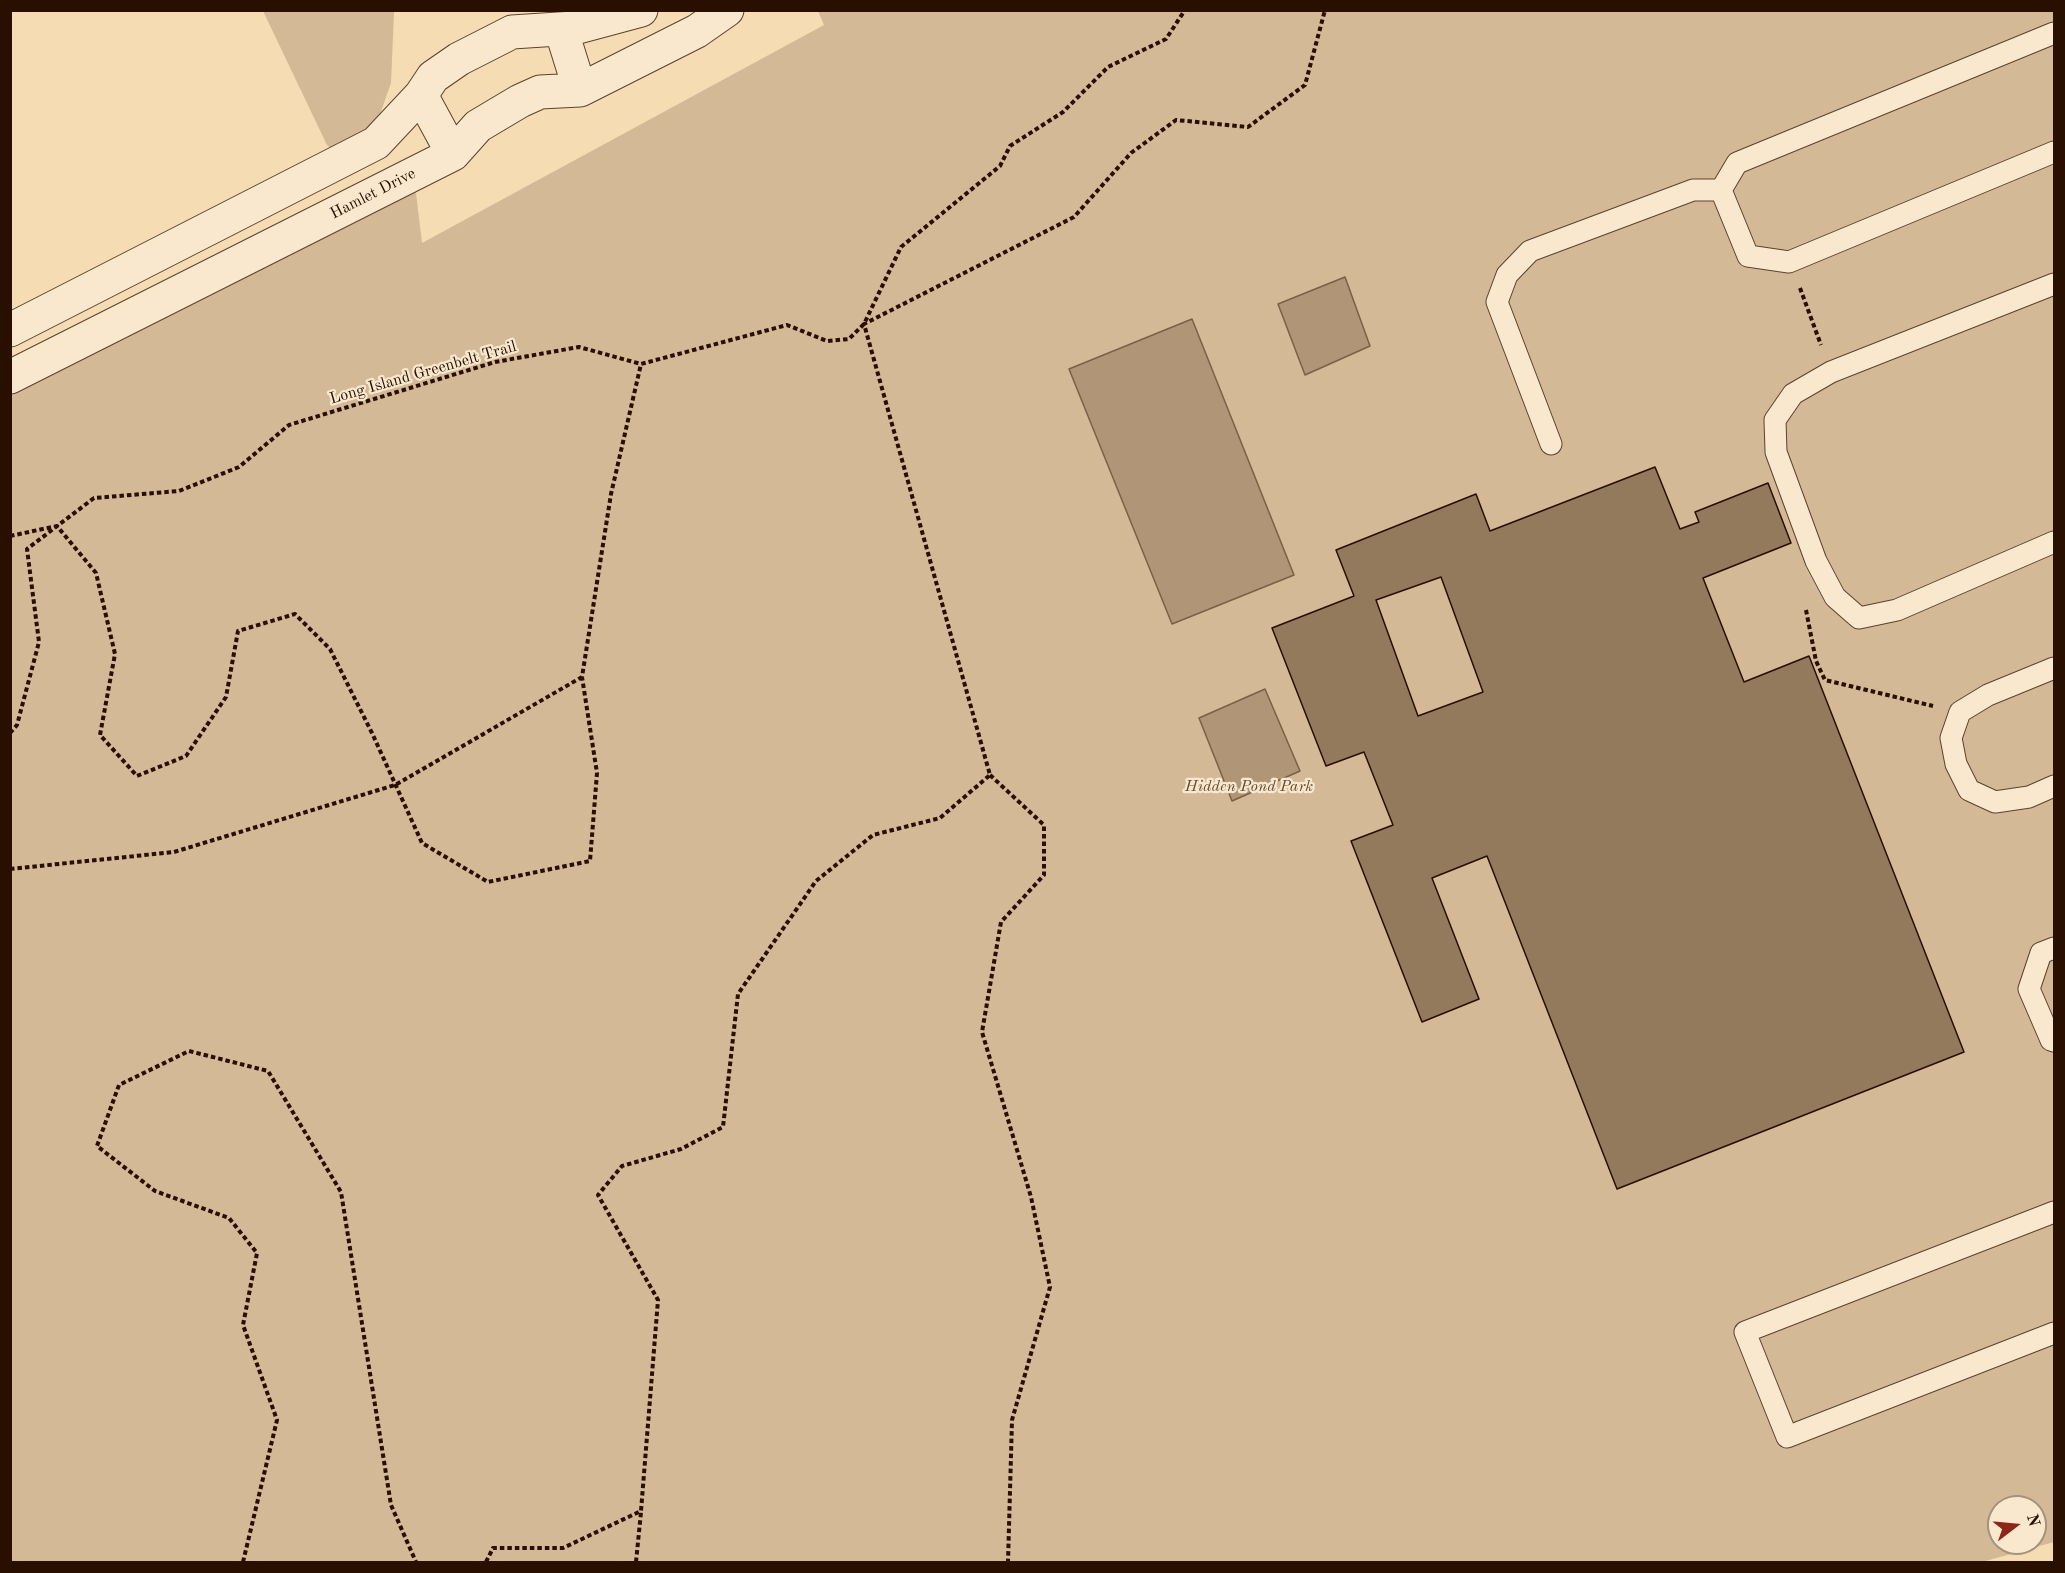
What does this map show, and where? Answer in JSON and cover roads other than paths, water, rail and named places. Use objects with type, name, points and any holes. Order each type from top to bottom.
[{"type":"street","points":[[10,330],[376,143],[420,95],[433,77],[459,59],[512,32],[574,28],[641,10]]},
{"type":"street","name":"Hamlet Drive","points":[[10,377],[453,154],[478,126],[520,101],[540,93],[580,90],[697,32],[727,10]]},
{"type":"street","points":[[561,29],[580,90]]},
{"type":"street","points":[[420,95],[453,154]]},
{"type":"lane","points":[[1721,190],[1737,163],[2055,33]]},
{"type":"lane","points":[[1721,190],[1748,256],[1789,262],[2055,152]]},
{"type":"lane","points":[[1551,444],[1497,302],[1507,275],[1530,251],[1693,190],[1721,190]]},
{"type":"lane","points":[[2055,284],[1831,372],[1794,394],[1775,420],[1776,452],[1816,561],[1835,597],[1859,618],[1896,610],[2055,542]]},
{"type":"lane","points":[[2055,668],[1988,695],[1960,712],[1951,738],[1956,764],[1969,790],[1995,802],[2029,797],[2055,786]]},
{"type":"lane","points":[[2055,948],[2041,953],[2029,989],[2051,1040],[2055,1041]]},
{"type":"lane","points":[[2055,1212],[1745,1332],[1787,1437],[2055,1333]]},
{"type":"park label","name":"Hidden Pond Park","points":[[1249,787]]}]
